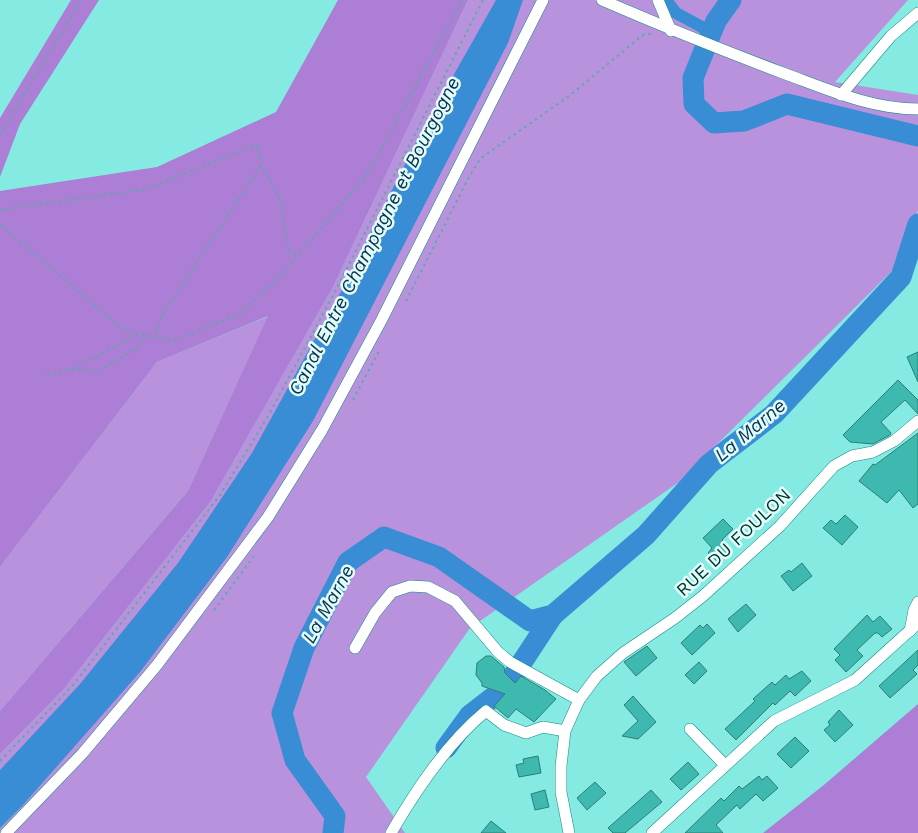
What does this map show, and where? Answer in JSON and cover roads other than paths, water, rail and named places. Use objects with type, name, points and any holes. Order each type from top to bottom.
[{"type":"street","points":[[6,833],[82,754],[157,665],[268,517],[322,430],[381,321],[543,0]]},
{"type":"street","points":[[602,0],[672,31],[841,94],[892,109],[918,109]]},
{"type":"street","points":[[658,0],[672,31]]},
{"type":"street","points":[[841,94],[891,36],[918,13]]},
{"type":"street","name":"RUE DU FOULON","points":[[569,833],[561,792],[561,766],[565,731],[579,700],[597,676],[623,652],[675,618],[703,596],[780,526],[834,466],[852,456],[873,452],[894,442],[918,421]]},
{"type":"street","points":[[355,648],[375,613],[392,592],[410,586],[428,587],[455,601],[498,652],[510,662],[579,700]]},
{"type":"street","points":[[652,833],[774,721],[855,680],[914,627],[918,602]]},
{"type":"street","points":[[391,833],[406,808],[464,729],[486,711],[504,725],[526,733],[543,727],[565,731]]},
{"type":"street","points":[[690,729],[725,765]]},
{"type":"water","name":"Canal Entre Champagne et Bourgogne","points":[[496,0],[523,0],[508,43],[313,421],[227,557],[140,672],[23,805],[0,828],[0,770],[80,684],[178,563],[252,453],[343,288],[418,138]]},
{"type":"waterway","points":[[666,0],[676,13],[711,32]]},
{"type":"waterway","name":"La Marne","points":[[731,0],[716,21],[693,78],[694,104],[714,123],[744,121],[787,104],[918,136]]},
{"type":"waterway","name":"La Marne","points":[[333,833],[335,816],[295,760],[282,713],[304,648],[348,562],[384,537],[439,557],[530,621],[553,615],[646,535],[709,464],[774,414],[901,277],[918,224]]},
{"type":"waterway","name":"La Marne","points":[[511,679],[553,615]]},
{"type":"waterway","name":"La Marne","points":[[446,748],[470,715],[501,691]]}]
